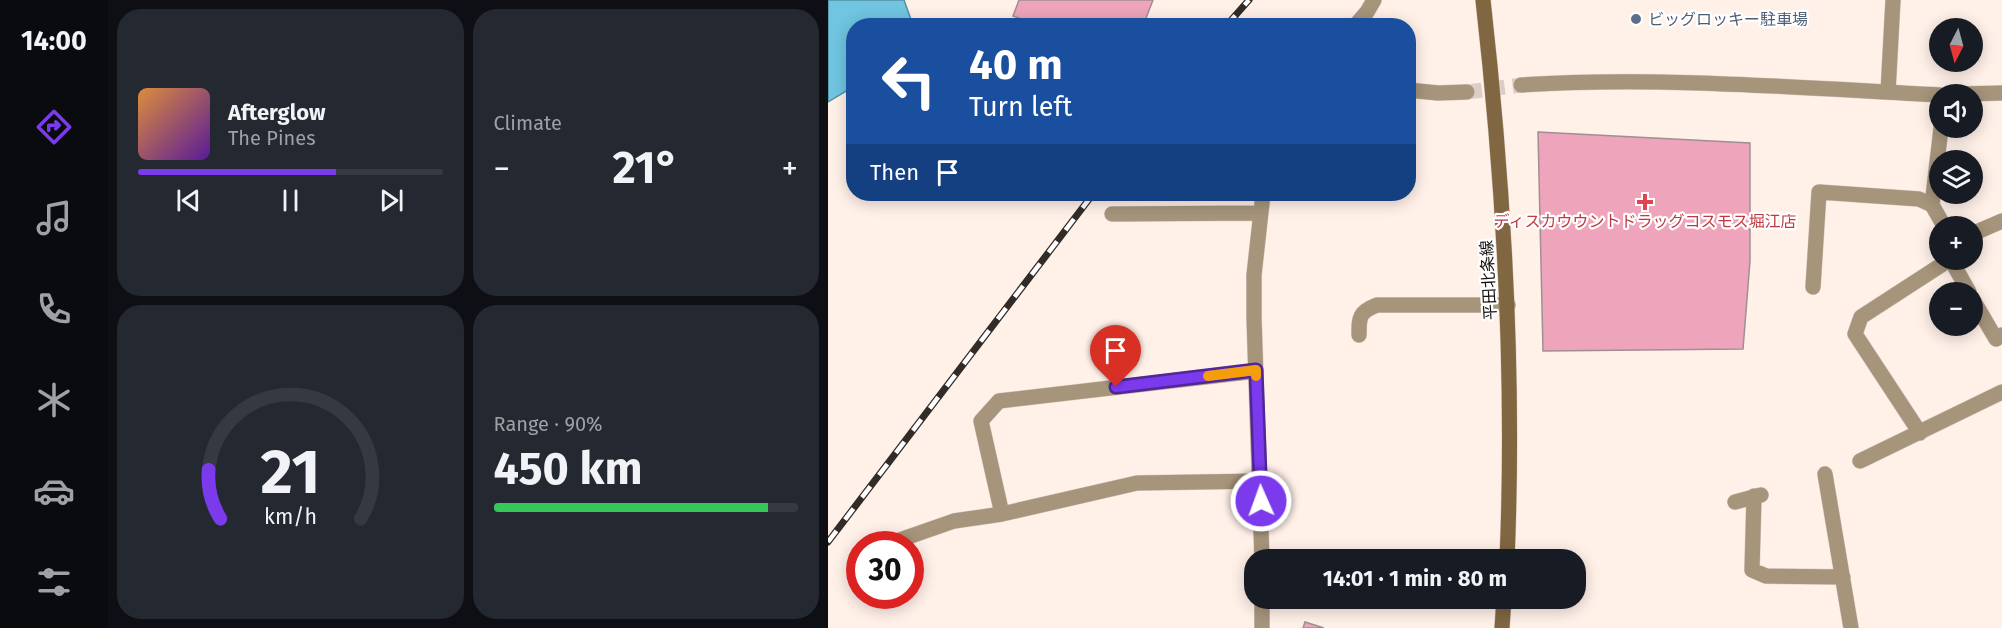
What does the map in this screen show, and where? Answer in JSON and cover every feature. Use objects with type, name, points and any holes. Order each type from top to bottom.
[{"type":"main road","name":"平田北条線","points":[[1483,0],[1501,176],[1508,304],[1510,480],[1507,549]]},
{"type":"main road","points":[[1503,628],[1504,609]]},
{"type":"street","points":[[1362,18],[1374,0]]},
{"type":"street","points":[[1888,92],[1893,0]]},
{"type":"street","points":[[1521,85],[1559,82],[1679,83],[1929,94]]},
{"type":"street","points":[[1416,91],[1467,92]]},
{"type":"street","points":[[1983,93],[2002,93]]},
{"type":"street","points":[[1932,205],[1940,138]]},
{"type":"street","points":[[1813,287],[1819,192],[1919,199],[1932,205],[1938,216]]},
{"type":"street","points":[[1262,201],[1254,275],[1262,549]]},
{"type":"street","points":[[1112,214],[1259,213]]},
{"type":"street","points":[[1983,229],[2002,221]]},
{"type":"street","points":[[1920,433],[1855,334],[1862,317],[1935,270]]},
{"type":"street","points":[[1359,334],[1359,317],[1367,309],[1377,305],[1508,304]]},
{"type":"street","points":[[1983,317],[1996,339],[2002,335]]},
{"type":"street","points":[[1002,514],[981,421],[999,401],[1256,370]]},
{"type":"street","points":[[1860,460],[2002,392]]},
{"type":"street","points":[[1825,474],[1851,628]]},
{"type":"street","points":[[924,531],[954,521],[1002,514],[1137,483],[1260,481]]},
{"type":"street","points":[[1735,502],[1759,495],[1752,570],[1766,576],[1843,577]]},
{"type":"street","points":[[1262,609],[1262,628]]},
{"type":"water","points":[[828,0],[904,0],[910,18],[846,18],[846,91],[828,102]]},
{"type":"building","points":[[1019,0],[1153,0],[1146,18],[1019,18],[1013,16]]},
{"type":"building","name":"ディスカウウントドラッグコスモス堀江店","points":[[1538,132],[1750,143],[1750,261],[1743,349],[1543,351]]},
{"type":"building","points":[[1305,622],[1324,628],[1303,628]]},
{"type":"tunnel","points":[[1467,92],[1521,85]]},
{"type":"railway","points":[[1233,18],[1249,0]]},
{"type":"railway","points":[[828,542],[1088,201]]},
{"type":"slow traffic","points":[[1208,376],[1256,370],[1256,376]]},
{"type":"place","name":"ビッグロッキー駐車場","points":[[1636,19]]},
{"type":"place","name":"ディスカウウントドラッグコスモス堀江店","points":[[1645,202]]},
{"type":"route","points":[[1116,387],[1256,370],[1261,501]]}]
